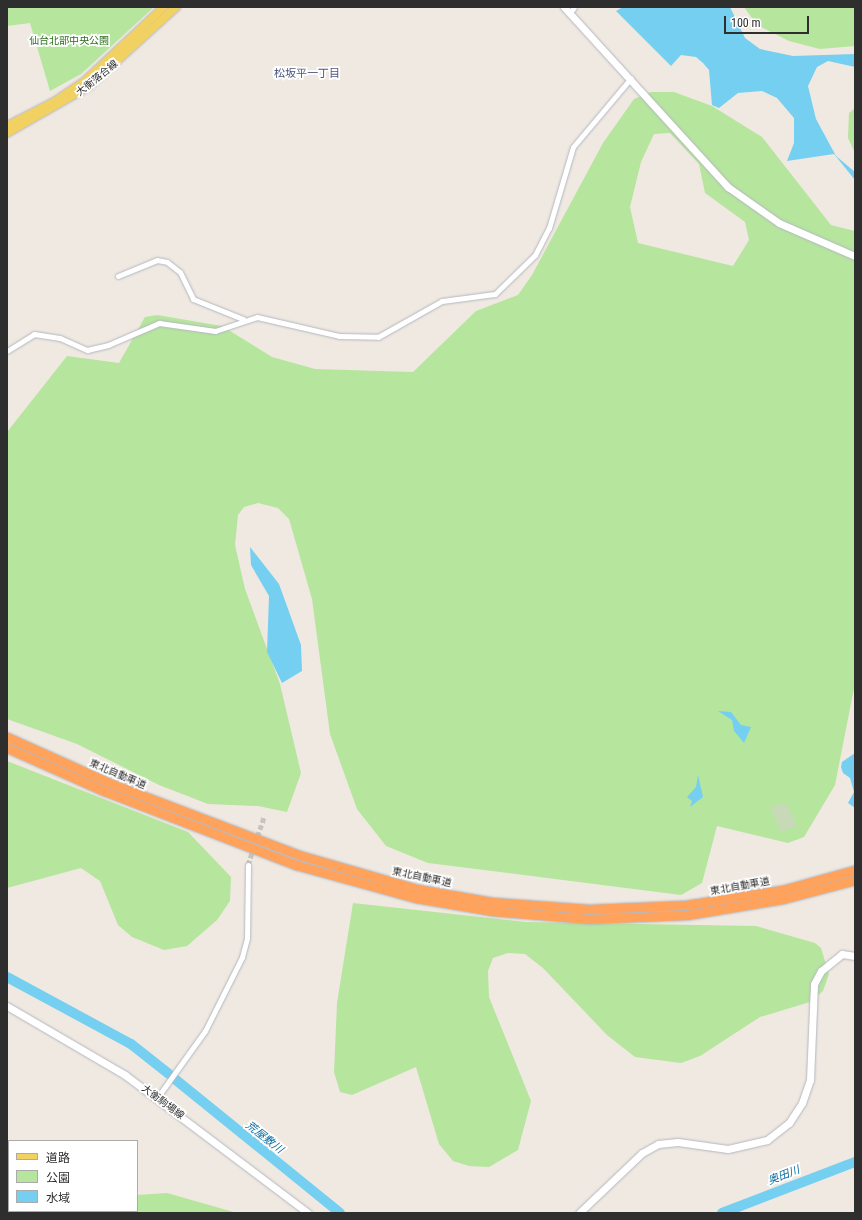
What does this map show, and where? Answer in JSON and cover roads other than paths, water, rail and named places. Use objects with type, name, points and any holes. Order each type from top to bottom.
[{"type":"highway","name":"東北自動車道","points":[[7,737],[114,785],[299,855],[411,887],[492,902],[589,909],[679,906],[782,890],[855,870]]},
{"type":"highway","name":"東北自動車道","points":[[7,748],[104,791],[296,865],[409,897],[490,911],[589,919],[687,915],[783,899],[855,880]]},
{"type":"highway","points":[[7,755],[104,791]]},
{"type":"main road","name":"大衡落合線","points":[[7,126],[84,82],[164,7]]},
{"type":"main road","name":"大衡落合線","points":[[7,133],[89,86],[176,7]]},
{"type":"street","points":[[564,7],[572,10],[679,136],[744,200],[778,222],[855,256]]},
{"type":"street","points":[[7,351],[34,334],[60,338],[87,350],[108,345],[159,323],[215,331],[243,319],[263,317],[339,336],[378,338],[442,301],[495,294],[535,255],[549,228],[573,148],[631,78]]},
{"type":"street","points":[[118,276],[157,260],[167,262],[180,272],[193,299],[208,308],[243,319]]},
{"type":"street","points":[[157,1098],[205,1031],[242,957],[247,938],[248,865]]},
{"type":"street","points":[[580,1213],[642,1153],[658,1144],[678,1142],[728,1150],[767,1140],[789,1123],[810,1080],[814,984],[821,971],[842,954],[855,956]]},
{"type":"street","name":"大衡駒場線","points":[[7,1006],[126,1075],[308,1213]]},
{"type":"water","points":[[623,7],[730,7],[745,38],[760,49],[793,56],[855,54],[855,67],[828,61],[817,67],[808,86],[816,119],[836,156],[855,172],[855,180],[834,154],[787,161],[794,143],[794,118],[777,98],[762,91],[738,93],[719,108],[712,105],[709,70],[703,63],[696,57],[681,55],[671,66],[616,11]]},
{"type":"water","points":[[250,547],[279,584],[301,645],[302,671],[282,683],[267,652],[269,596],[251,565]]},
{"type":"water","points":[[718,711],[731,712],[741,725],[751,727],[744,743],[734,731],[732,720]]},
{"type":"water","points":[[855,753],[855,808],[848,803],[854,792],[850,778],[843,773],[841,767],[842,762]]},
{"type":"water","points":[[698,775],[703,797],[690,807],[692,801],[687,797],[696,787]]},
{"type":"waterway","name":"荒屋敷川","points":[[7,977],[131,1044],[169,1074]]},
{"type":"waterway","name":"荒屋敷川","points":[[176,1080],[340,1213]]},
{"type":"waterway","name":"奥田川","points":[[722,1213],[855,1162]]},
{"type":"tunnel","points":[[248,865],[264,817]]},
{"type":"district","name":"松坂平一丁目","points":[[307,74]]},
{"type":"park label","name":"仙台北部中央公園","points":[[69,41]]}]
